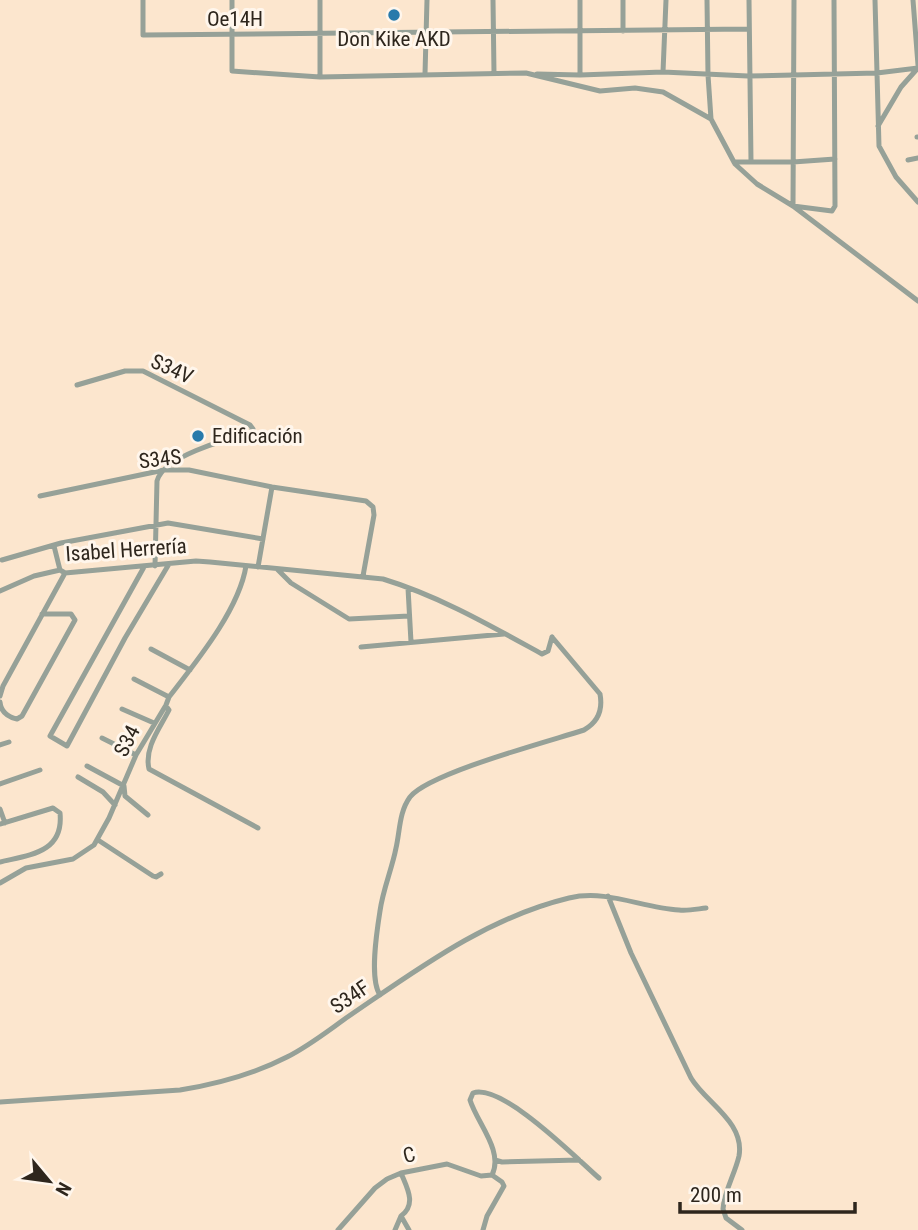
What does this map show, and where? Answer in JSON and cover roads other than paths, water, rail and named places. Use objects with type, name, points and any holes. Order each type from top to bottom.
[{"type":"street","name":"Oe14H","points":[[143,0],[143,35],[320,34],[427,30],[748,29]]},
{"type":"street","points":[[232,0],[232,71],[320,77],[663,72],[748,76],[877,73],[918,67]]},
{"type":"street","points":[[320,0],[320,77]]},
{"type":"street","points":[[425,74],[427,0]]},
{"type":"street","points":[[493,0],[494,73]]},
{"type":"street","points":[[580,0],[580,75]]},
{"type":"street","points":[[623,0],[623,31]]},
{"type":"street","points":[[663,72],[666,0]]},
{"type":"street","points":[[708,0],[711,119],[734,162],[757,184],[793,206],[918,301]]},
{"type":"street","points":[[749,0],[751,161]]},
{"type":"street","points":[[793,206],[794,0]]},
{"type":"street","points":[[793,206],[832,211],[835,209],[834,0]]},
{"type":"street","points":[[875,0],[879,146],[896,177],[918,202]]},
{"type":"street","points":[[877,127],[901,87],[918,67],[913,0]]},
{"type":"street","points":[[526,74],[600,91],[635,88],[663,92],[711,119]]},
{"type":"street","points":[[908,160],[918,158]]},
{"type":"street","points":[[734,162],[835,159]]},
{"type":"street","name":"S34V","points":[[77,385],[125,371],[143,371],[250,425],[253,429],[248,435],[219,440],[164,470]]},
{"type":"street","points":[[155,566],[157,481],[164,470]]},
{"type":"street","name":"S34S","points":[[40,496],[164,470],[209,472],[272,487],[366,501],[373,507],[374,515],[363,576]]},
{"type":"street","points":[[258,567],[272,487]]},
{"type":"street","points":[[2,560],[155,524],[168,523],[263,539]]},
{"type":"street","points":[[0,696],[62,572],[54,546]]},
{"type":"street","name":"Isabel Herrería","points":[[0,591],[34,576],[196,561],[383,579],[408,588],[542,654],[548,651],[552,637],[600,694],[601,710],[595,721],[584,730],[455,773],[423,787],[410,798],[401,817],[379,916],[376,982],[380,995]]},
{"type":"street","points":[[144,567],[50,736],[67,746],[169,564]]},
{"type":"street","name":"S34","points":[[0,883],[26,869],[73,859],[90,849],[98,840],[136,755],[169,697],[222,623],[243,580],[246,566]]},
{"type":"street","points":[[278,569],[291,583],[349,619],[410,616]]},
{"type":"street","points":[[408,588],[411,642]]},
{"type":"street","points":[[0,702],[2,710],[8,716],[17,719],[22,716],[75,620],[71,614],[42,614]]},
{"type":"street","points":[[361,647],[505,634]]},
{"type":"street","points":[[150,649],[190,670]]},
{"type":"street","points":[[134,679],[169,697]]},
{"type":"street","points":[[166,705],[169,710],[151,746],[149,769],[258,828]]},
{"type":"street","points":[[122,709],[154,723]]},
{"type":"street","points":[[102,738],[136,755]]},
{"type":"street","points":[[0,745],[9,742]]},
{"type":"street","points":[[87,766],[124,786],[125,796],[148,816]]},
{"type":"street","points":[[0,784],[40,770]]},
{"type":"street","points":[[78,777],[103,792],[115,805]]},
{"type":"street","points":[[0,809],[2,824],[52,807],[60,813],[59,828],[45,850],[0,862]]},
{"type":"street","points":[[98,840],[153,876],[161,874]]},
{"type":"street","points":[[608,896],[631,953],[691,1078],[702,1093],[723,1112],[734,1131],[739,1154],[723,1209],[726,1218],[742,1230]]},
{"type":"street","name":"S34F","points":[[0,1102],[180,1090],[227,1080],[288,1056],[485,928],[569,898],[608,896],[681,910],[706,908]]},
{"type":"street","points":[[483,1230],[487,1216],[504,1186],[492,1175],[495,1168],[493,1149],[471,1103],[471,1095],[476,1092],[494,1094],[513,1105],[598,1178]]},
{"type":"street","points":[[495,1160],[579,1160]]},
{"type":"street","name":"C","points":[[338,1230],[374,1188],[401,1173],[447,1164],[481,1176],[492,1175]]},
{"type":"street","points":[[395,1230],[401,1216],[411,1205],[401,1173]]},
{"type":"street","points":[[401,1216],[409,1230]]},
{"type":"place","name":"Don Kike AKD","points":[[394,15]]},
{"type":"place","name":"Edificación","points":[[198,436]]}]
